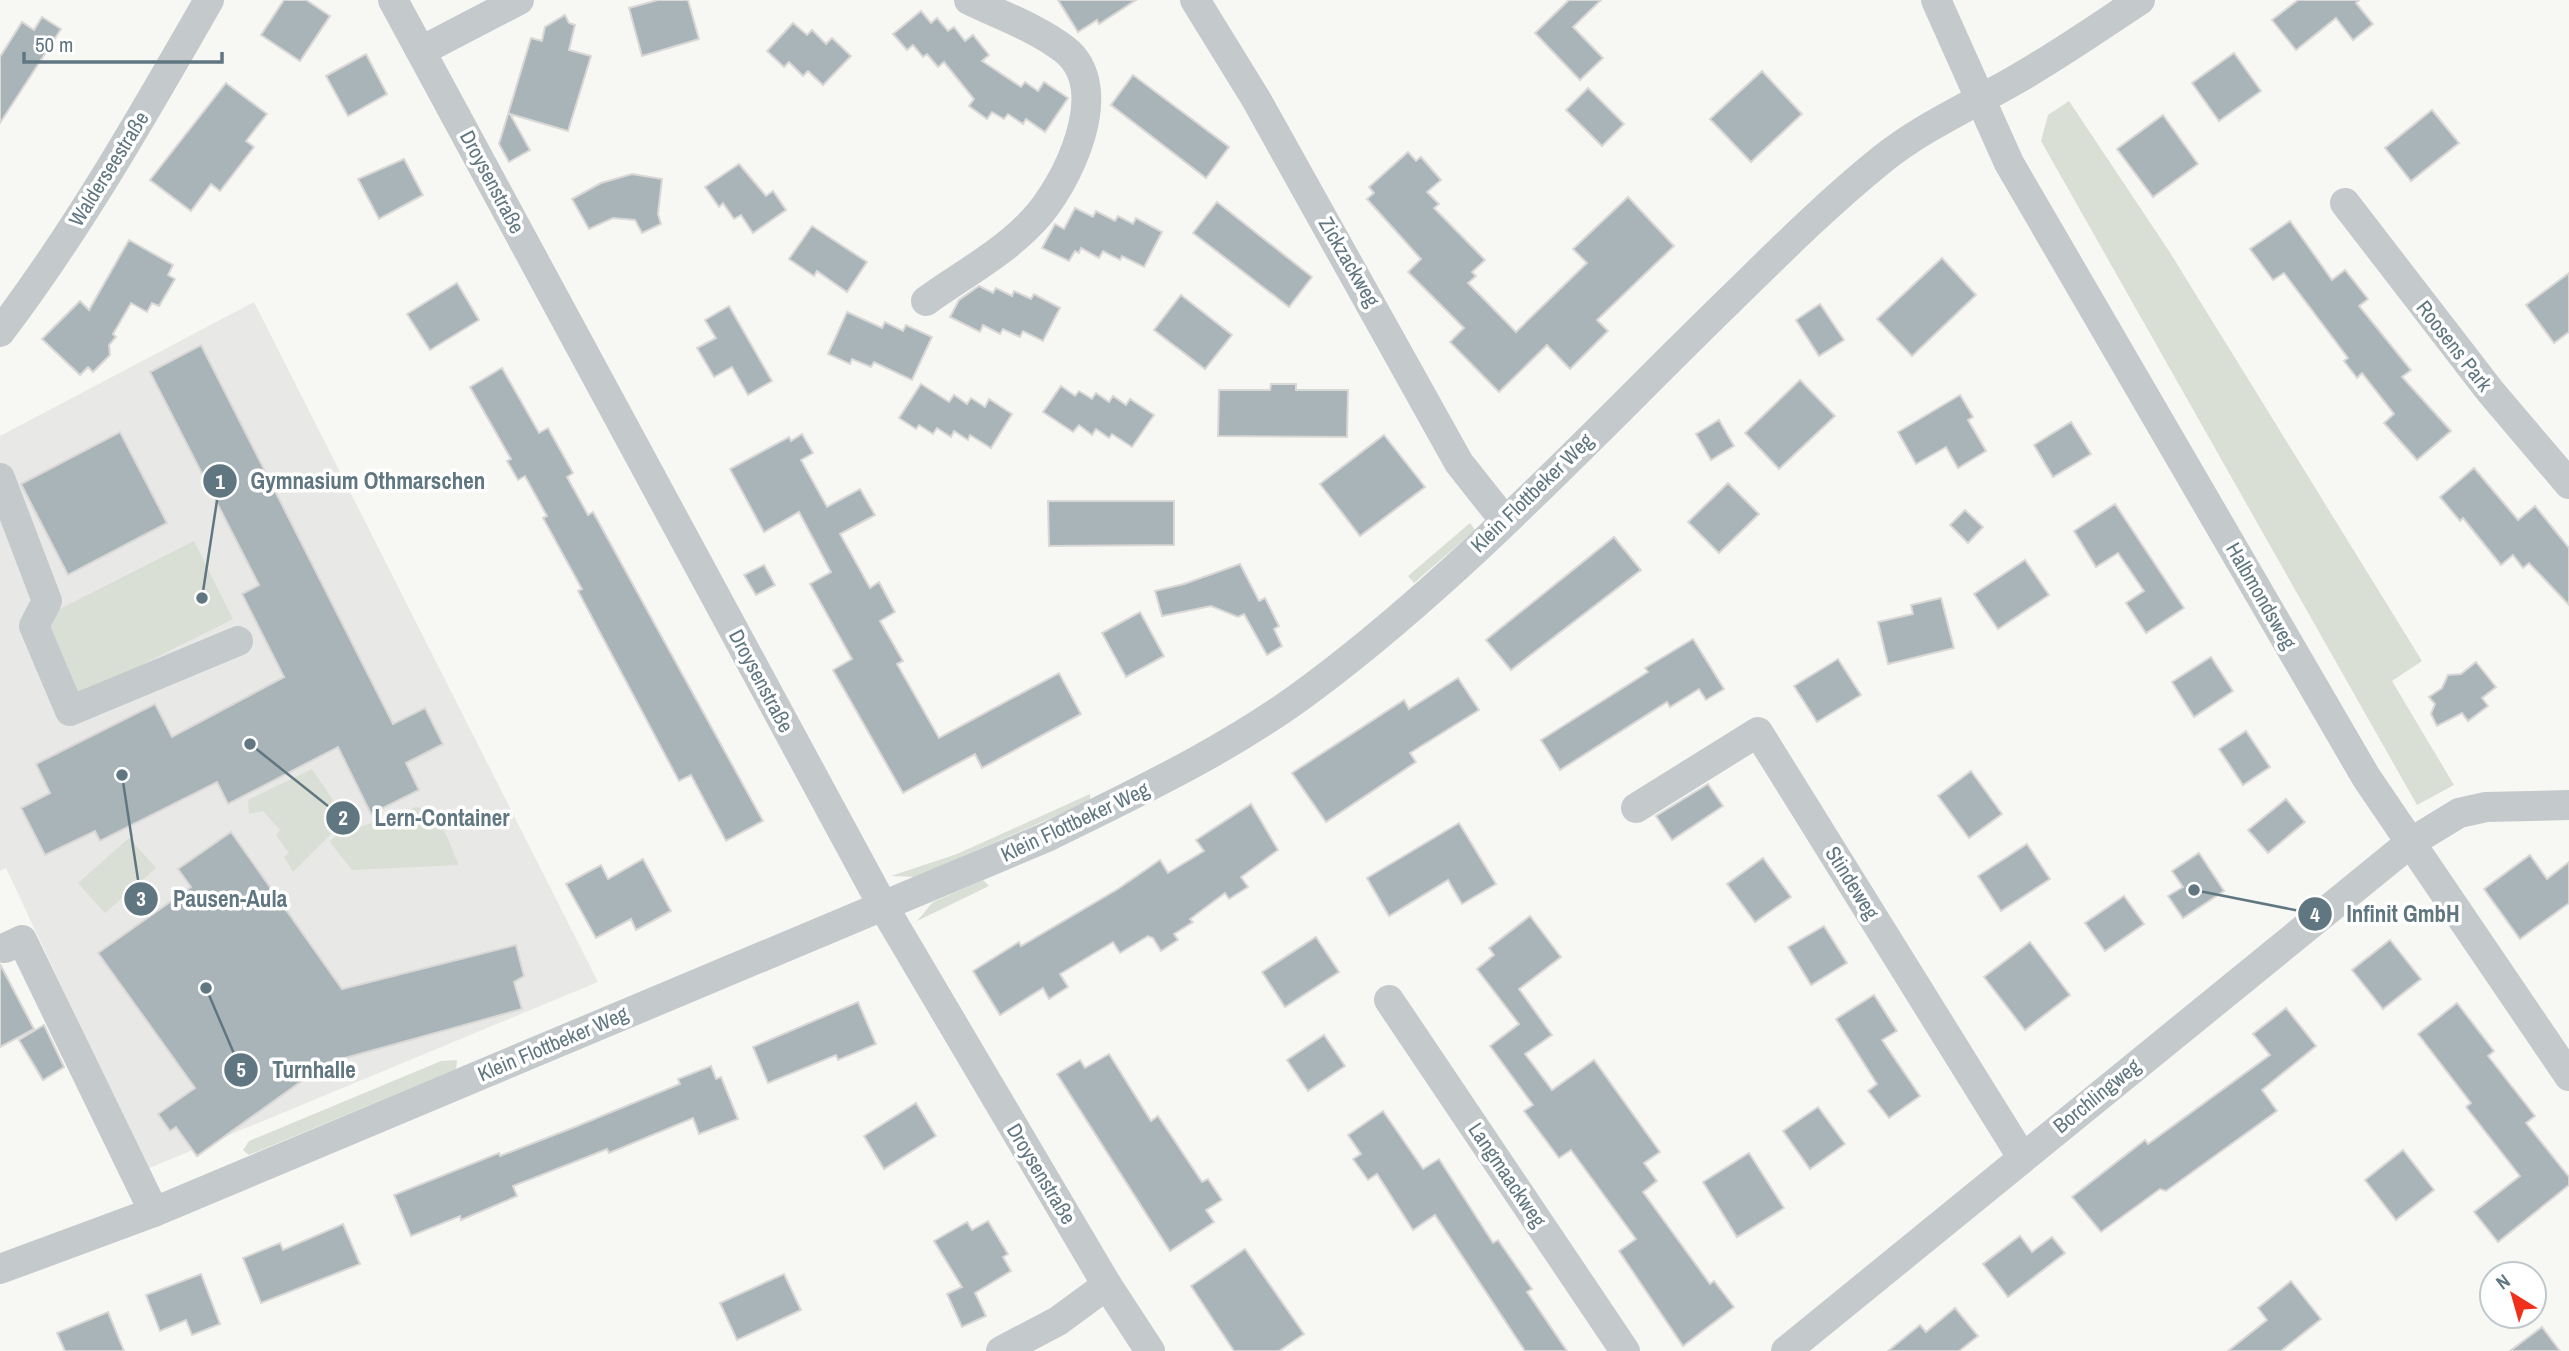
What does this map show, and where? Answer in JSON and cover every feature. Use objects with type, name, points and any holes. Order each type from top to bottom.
[{"type":"street","name":"Walderseestraße","points":[[0,332],[34,287],[131,135],[209,0]]},
{"type":"street","name":"Droysenstraße","points":[[393,0],[883,906],[1107,1285],[1150,1351]]},
{"type":"street","points":[[421,51],[519,0]]},
{"type":"street","points":[[926,301],[1007,245],[1035,220],[1071,162],[1082,130],[1086,105],[1086,80],[1065,49],[969,0]]},
{"type":"street","name":"Zickzackweg","points":[[1195,0],[1311,195],[1459,463],[1505,521]]},
{"type":"street","name":"Halbmondsweg","points":[[1936,0],[1998,142],[2366,777],[2569,1076]]},
{"type":"street","name":"Klein Flottbeker Weg","points":[[0,1269],[154,1212],[1047,837],[1173,775],[1250,730],[1312,688],[1403,615],[1505,521],[1776,255],[1880,161],[1927,127],[2041,65],[2140,0]]},
{"type":"street","name":"Roosens Park","points":[[2345,204],[2490,391],[2569,484]]},
{"type":"street","points":[[0,478],[47,601],[34,626],[70,711],[238,641]]},
{"type":"street","name":"Stindeweg","points":[[1636,808],[1758,732],[2022,1157]]},
{"type":"street","name":"Borchlingweg","points":[[1786,1351],[2410,843],[2459,813],[2486,807],[2569,805]]},
{"type":"street","points":[[5,947],[22,940],[154,1212]]},
{"type":"street","name":"Langmaackweg","points":[[1389,1000],[1625,1351]]},
{"type":"street","points":[[1001,1351],[1058,1321],[1107,1285]]},
{"type":"shaded area","points":[[2069,101],[2169,251],[2422,661],[2392,681],[2454,785],[2417,805],[2041,141],[2048,115]]},
{"type":"shaded area","points":[[254,302],[598,982],[147,1169],[6,868],[0,871],[0,436]]},
{"type":"shaded area","points":[[1470,523],[1475,530],[1414,583],[1408,576]]},
{"type":"shaded area","points":[[194,541],[233,619],[77,697],[38,620]]},
{"type":"shaded area","points":[[312,769],[346,819],[293,872],[284,857],[289,853],[276,835],[280,830],[263,811],[249,814],[248,800]]},
{"type":"shaded area","points":[[1090,794],[1090,801],[915,877],[891,876],[957,854]]},
{"type":"shaded area","points":[[416,807],[425,810],[438,822],[459,865],[352,870],[330,842],[346,824],[357,828]]},
{"type":"shaded area","points":[[129,838],[156,868],[105,913],[78,883]]},
{"type":"shaded area","points":[[983,880],[989,886],[917,921],[933,902]]},
{"type":"shaded area","points":[[457,1060],[456,1069],[249,1155],[243,1150],[249,1141],[441,1061]]},
{"type":"building","points":[[284,0],[306,0],[330,16],[300,61],[261,35]]},
{"type":"building","points":[[658,0],[688,0],[699,39],[642,56],[629,8]]},
{"type":"building","points":[[1058,0],[1136,0],[1099,24],[1097,20],[1078,32]]},
{"type":"building","points":[[1569,0],[1601,0],[1573,27],[1603,58],[1580,80],[1535,33]]},
{"type":"building","points":[[2298,0],[2359,0],[2356,3],[2373,24],[2353,40],[2336,18],[2296,50],[2272,20]]},
{"type":"building","points":[[921,11],[931,23],[937,18],[948,31],[954,27],[965,41],[973,35],[989,55],[982,61],[1021,87],[1025,82],[1038,91],[1044,82],[1068,98],[1045,132],[1026,119],[1023,124],[1008,114],[1004,119],[992,112],[987,119],[969,106],[974,99],[944,62],[938,67],[927,54],[923,57],[913,45],[907,50],[893,34]]},
{"type":"building","points":[[565,15],[569,23],[575,25],[569,50],[591,56],[568,131],[510,114],[530,150],[509,162],[499,144],[531,38],[542,41],[545,27]]},
{"type":"building","points":[[42,17],[61,29],[0,123],[0,57],[22,22],[34,30]]},
{"type":"building","points":[[793,23],[807,35],[812,30],[826,44],[832,38],[851,56],[823,85],[808,71],[803,76],[789,62],[784,67],[767,51]]},
{"type":"building","points":[[2234,53],[2261,91],[2219,121],[2192,83]]},
{"type":"building","points":[[366,54],[387,94],[348,116],[326,76]]},
{"type":"building","points":[[1762,71],[1802,114],[1751,162],[1710,119]]},
{"type":"building","points":[[1133,75],[1229,147],[1206,178],[1111,105]]},
{"type":"building","points":[[226,83],[267,114],[246,141],[254,147],[220,191],[211,184],[191,211],[150,180]]},
{"type":"building","points":[[1588,88],[1624,124],[1602,146],[1566,110]]},
{"type":"building","points":[[2432,110],[2459,143],[2411,181],[2385,148]]},
{"type":"building","points":[[2163,115],[2198,164],[2153,197],[2117,149]]},
{"type":"building","points":[[1408,152],[1416,161],[1421,157],[1441,180],[1427,192],[1439,204],[1434,208],[1485,260],[1472,272],[1476,276],[1468,283],[1516,332],[1587,263],[1573,249],[1628,197],[1674,246],[1597,320],[1608,331],[1570,369],[1547,345],[1499,392],[1450,342],[1464,328],[1408,272],[1421,259],[1367,199],[1374,193],[1369,187]]},
{"type":"building","points":[[404,159],[423,195],[379,219],[358,179]]},
{"type":"building","points":[[739,164],[766,196],[773,191],[786,210],[753,233],[741,215],[734,219],[723,203],[719,207],[705,187]]},
{"type":"building","points":[[632,174],[662,179],[658,214],[661,224],[642,233],[635,220],[613,218],[589,229],[572,199],[601,183]]},
{"type":"building","points":[[1217,202],[1312,277],[1289,307],[1193,233]]},
{"type":"building","points":[[1075,208],[1093,217],[1096,211],[1115,221],[1118,216],[1133,224],[1136,218],[1162,232],[1144,267],[1122,256],[1120,260],[1103,251],[1099,258],[1081,248],[1079,253],[1075,251],[1069,261],[1042,248],[1055,224],[1064,229]]},
{"type":"building","points":[[2290,221],[2332,280],[2345,270],[2368,299],[2359,306],[2411,370],[2402,377],[2451,431],[2417,460],[2384,423],[2394,414],[2362,373],[2357,378],[2344,361],[2348,358],[2284,273],[2273,280],[2250,249]]},
{"type":"building","points":[[812,226],[867,262],[847,292],[817,271],[814,276],[789,259]]},
{"type":"building","points":[[129,240],[173,265],[168,275],[175,279],[159,306],[152,303],[147,312],[131,303],[113,334],[116,337],[109,345],[110,355],[93,372],[88,367],[80,375],[42,339],[80,301],[89,310]]},
{"type":"building","points":[[1942,258],[1976,295],[1912,356],[1877,319]]},
{"type":"building","points":[[2569,273],[2569,332],[2554,343],[2526,305]]},
{"type":"building","points":[[457,283],[479,320],[430,350],[407,314]]},
{"type":"building","points":[[979,286],[993,293],[996,288],[1012,296],[1014,291],[1031,299],[1034,294],[1060,308],[1043,341],[1023,331],[1020,337],[1003,329],[1000,334],[983,325],[980,332],[950,317],[959,300]]},
{"type":"building","points":[[1181,295],[1232,335],[1205,369],[1154,330]]},
{"type":"building","points":[[1820,304],[1844,340],[1819,356],[1796,320]]},
{"type":"building","points":[[729,306],[772,381],[748,395],[732,367],[714,377],[697,348],[716,338],[705,320]]},
{"type":"building","points":[[847,312],[882,328],[885,322],[903,331],[906,325],[932,337],[912,380],[874,362],[871,367],[852,359],[850,364],[828,354]]},
{"type":"building","points":[[201,345],[393,724],[425,708],[443,744],[406,763],[419,790],[371,814],[338,747],[228,804],[217,782],[100,841],[95,831],[45,855],[21,808],[50,793],[36,764],[155,704],[172,737],[284,677],[242,594],[259,585],[150,372]]},
{"type":"building","points":[[502,368],[539,433],[548,428],[573,473],[567,477],[588,515],[593,512],[763,821],[726,841],[691,775],[679,781],[578,591],[582,589],[543,518],[547,516],[525,476],[518,480],[507,461],[511,459],[470,387]]},
{"type":"building","points":[[1800,380],[1835,416],[1779,469],[1745,433]]},
{"type":"building","points":[[921,384],[949,402],[954,395],[967,404],[971,398],[985,407],[989,399],[1012,414],[991,448],[970,435],[968,440],[954,431],[951,437],[937,428],[933,434],[919,425],[916,429],[899,418]]},
{"type":"building","points":[[1271,384],[1296,384],[1296,390],[1348,390],[1347,437],[1218,436],[1219,390],[1270,390]]},
{"type":"building","points":[[1061,386],[1075,396],[1079,391],[1092,399],[1096,393],[1109,402],[1113,396],[1126,405],[1130,399],[1154,415],[1132,447],[1112,434],[1109,438],[1096,429],[1092,435],[1079,425],[1073,432],[1043,412]]},
{"type":"building","points":[[1960,395],[1973,417],[1968,420],[1986,451],[1958,468],[1946,447],[1916,464],[1898,432]]},
{"type":"building","points":[[1719,420],[1734,446],[1711,460],[1696,434]]},
{"type":"building","points":[[2071,422],[2091,454],[2053,477],[2034,445]]},
{"type":"building","points":[[120,432],[167,523],[68,575],[21,484]]},
{"type":"building","points":[[802,434],[813,453],[801,460],[827,507],[860,489],[875,515],[840,534],[870,588],[879,582],[895,612],[880,621],[903,661],[897,664],[939,738],[1059,673],[1081,714],[982,768],[975,754],[903,793],[833,670],[852,659],[810,584],[831,572],[799,512],[764,532],[730,469],[789,437],[791,441]]},
{"type":"building","points":[[1384,435],[1425,487],[1360,536],[1320,484]]},
{"type":"building","points":[[2474,468],[2518,520],[2535,506],[2569,548],[2569,605],[2529,563],[2523,568],[2513,555],[2501,565],[2463,518],[2460,521],[2440,497]]},
{"type":"building","points":[[1728,483],[1759,514],[1719,553],[1688,522]]},
{"type":"building","points":[[1048,501],[1174,501],[1174,545],[1049,546]]},
{"type":"building","points":[[2115,504],[2184,608],[2146,633],[2126,603],[2144,591],[2118,553],[2096,567],[2074,531]]},
{"type":"building","points":[[1965,510],[1983,527],[1968,543],[1950,525]]},
{"type":"building","points":[[1614,537],[1641,570],[1511,670],[1486,640]]},
{"type":"building","points":[[2025,560],[2049,595],[1998,629],[1974,594]]},
{"type":"building","points":[[1240,564],[1259,601],[1265,598],[1279,626],[1274,629],[1282,646],[1267,655],[1244,614],[1238,617],[1211,606],[1162,616],[1155,591],[1184,584]]},
{"type":"building","points":[[764,565],[775,585],[756,595],[744,575]]},
{"type":"building","points":[[1941,598],[1954,648],[1888,664],[1878,622],[1913,614],[1911,605]]},
{"type":"building","points":[[1140,612],[1164,656],[1126,677],[1102,633]]},
{"type":"building","points":[[1693,639],[1724,689],[1706,700],[1699,689],[1670,707],[1667,702],[1560,770],[1541,740],[1648,672],[1645,668]]},
{"type":"building","points":[[2211,657],[2233,691],[2194,717],[2172,682]]},
{"type":"building","points":[[1838,659],[1861,695],[1817,722],[1794,686]]},
{"type":"building","points":[[2476,662],[2496,687],[2482,698],[2488,706],[2468,721],[2462,713],[2437,726],[2431,714],[2435,704],[2429,697],[2442,688],[2448,675],[2461,674]]},
{"type":"building","points":[[1458,678],[1479,710],[1410,753],[1416,762],[1326,822],[1292,773],[1404,700],[1409,709]]},
{"type":"building","points":[[2246,731],[2270,767],[2243,785],[2219,749]]},
{"type":"building","points":[[1971,771],[2002,814],[1969,838],[1938,796]]},
{"type":"building","points":[[1708,784],[1723,806],[1672,840],[1656,816]]},
{"type":"building","points":[[2286,799],[2305,822],[2268,853],[2248,830]]},
{"type":"building","points":[[1251,804],[1278,850],[1241,877],[1248,887],[1229,899],[1225,893],[1190,919],[1193,922],[1174,934],[1178,940],[1161,951],[1153,938],[1148,936],[1120,953],[1113,942],[1060,974],[1068,987],[1049,999],[1043,988],[1000,1015],[973,971],[1019,942],[1021,946],[1118,889],[1160,860],[1168,873],[1204,851],[1196,840]]},
{"type":"building","points":[[1459,823],[1496,884],[1462,904],[1448,880],[1389,916],[1367,878]]},
{"type":"building","points":[[231,832],[342,989],[516,945],[524,976],[514,982],[522,1009],[327,1063],[197,1156],[176,1127],[170,1131],[158,1114],[195,1088],[98,953],[191,887],[178,869]]},
{"type":"building","points":[[2027,844],[2050,879],[2001,911],[1978,876]]},
{"type":"building","points":[[2199,853],[2224,891],[2183,918],[2168,896],[2183,887],[2172,871]]},
{"type":"building","points":[[2530,855],[2547,879],[2569,862],[2569,903],[2520,939],[2484,889]]},
{"type":"building","points":[[1763,858],[1791,897],[1755,922],[1727,884]]},
{"type":"building","points":[[643,859],[671,911],[636,930],[631,919],[596,938],[566,884],[601,865],[608,879]]},
{"type":"building","points":[[2124,896],[2144,924],[2105,951],[2085,923]]},
{"type":"building","points":[[1530,916],[1561,957],[1519,989],[1552,1035],[1525,1054],[1552,1090],[1594,1060],[1660,1152],[1644,1163],[1657,1181],[1643,1192],[1710,1284],[1714,1281],[1734,1307],[1683,1346],[1619,1251],[1636,1239],[1571,1150],[1559,1158],[1524,1111],[1533,1105],[1490,1046],[1519,1024],[1477,969],[1494,955],[1489,948]]},
{"type":"building","points":[[1824,926],[1847,963],[1811,985],[1788,947]]},
{"type":"building","points":[[1316,937],[1339,972],[1285,1007],[1262,972]]},
{"type":"building","points":[[2390,940],[2421,979],[2383,1009],[2352,970]]},
{"type":"building","points":[[2030,942],[2070,995],[2025,1030],[1984,977]]},
{"type":"building","points":[[0,964],[34,1029],[0,1047]]},
{"type":"building","points":[[1874,995],[1897,1031],[1882,1040],[1920,1096],[1889,1118],[1868,1091],[1877,1084],[1836,1019]]},
{"type":"building","points":[[858,1002],[876,1044],[838,1060],[836,1055],[768,1083],[753,1047]]},
{"type":"building","points":[[2457,1003],[2494,1051],[2488,1056],[2535,1116],[2526,1123],[2569,1177],[2569,1185],[2498,1242],[2474,1212],[2520,1176],[2466,1107],[2471,1103],[2418,1034]]},
{"type":"building","points":[[2286,1008],[2316,1046],[2262,1090],[2277,1111],[2166,1191],[2160,1189],[2101,1232],[2072,1197],[2145,1140],[2148,1144],[2270,1055],[2253,1034]]},
{"type":"building","points":[[44,1025],[64,1067],[43,1080],[19,1040]]},
{"type":"building","points":[[1324,1035],[1345,1066],[1308,1091],[1287,1060]]},
{"type":"building","points":[[1109,1054],[1151,1121],[1158,1116],[1202,1182],[1208,1179],[1222,1200],[1206,1210],[1214,1222],[1170,1251],[1057,1074],[1080,1060],[1085,1068]]},
{"type":"building","points":[[711,1066],[716,1079],[721,1077],[738,1119],[699,1134],[693,1118],[609,1153],[607,1149],[513,1186],[517,1196],[461,1220],[460,1216],[411,1236],[394,1195],[499,1153],[500,1156],[575,1127],[680,1084],[678,1079]]},
{"type":"building","points":[[916,1103],[936,1136],[884,1169],[864,1136]]},
{"type":"building","points":[[1818,1107],[1845,1144],[1810,1169],[1783,1131]]},
{"type":"building","points":[[1383,1111],[1423,1169],[1439,1159],[1493,1243],[1498,1240],[1532,1289],[1527,1292],[1567,1351],[1525,1351],[1435,1215],[1413,1230],[1377,1174],[1368,1180],[1353,1159],[1361,1154],[1348,1135]]},
{"type":"building","points":[[2403,1150],[2434,1190],[2396,1220],[2365,1180]]},
{"type":"building","points":[[1749,1153],[1784,1208],[1737,1237],[1703,1182]]},
{"type":"building","points":[[988,1221],[1008,1254],[1003,1257],[1011,1271],[975,1293],[986,1316],[962,1327],[947,1294],[962,1287],[934,1241],[967,1222],[972,1230]]},
{"type":"building","points":[[343,1224],[360,1264],[261,1303],[243,1258],[280,1243],[283,1250]]},
{"type":"building","points":[[2020,1236],[2032,1252],[2052,1237],[2065,1253],[2008,1297],[1983,1264]]},
{"type":"building","points":[[1245,1249],[1304,1334],[1279,1351],[1234,1351],[1191,1286]]},
{"type":"building","points":[[201,1274],[220,1324],[192,1335],[186,1320],[160,1331],[146,1295]]},
{"type":"building","points":[[784,1274],[801,1310],[737,1340],[720,1303]]},
{"type":"building","points":[[2291,1281],[2321,1319],[2281,1351],[2228,1351],[2267,1320],[2258,1308]]},
{"type":"building","points":[[1955,1308],[1978,1336],[1959,1351],[1888,1351],[1920,1325],[1926,1332]]},
{"type":"building","points":[[108,1312],[124,1351],[65,1351],[57,1333]]},
{"type":"building","points":[[2538,1330],[2544,1330],[2560,1351],[2510,1351]]},
{"type":"place","name":"Gymnasium Othmarschen","points":[[202,598]]},
{"type":"place","name":"Lern-Container","points":[[250,744]]},
{"type":"place","name":"Pausen-Aula","points":[[122,775]]},
{"type":"place","name":"Infinit GmbH","points":[[2194,890]]},
{"type":"place","name":"Turnhalle","points":[[206,988]]}]
